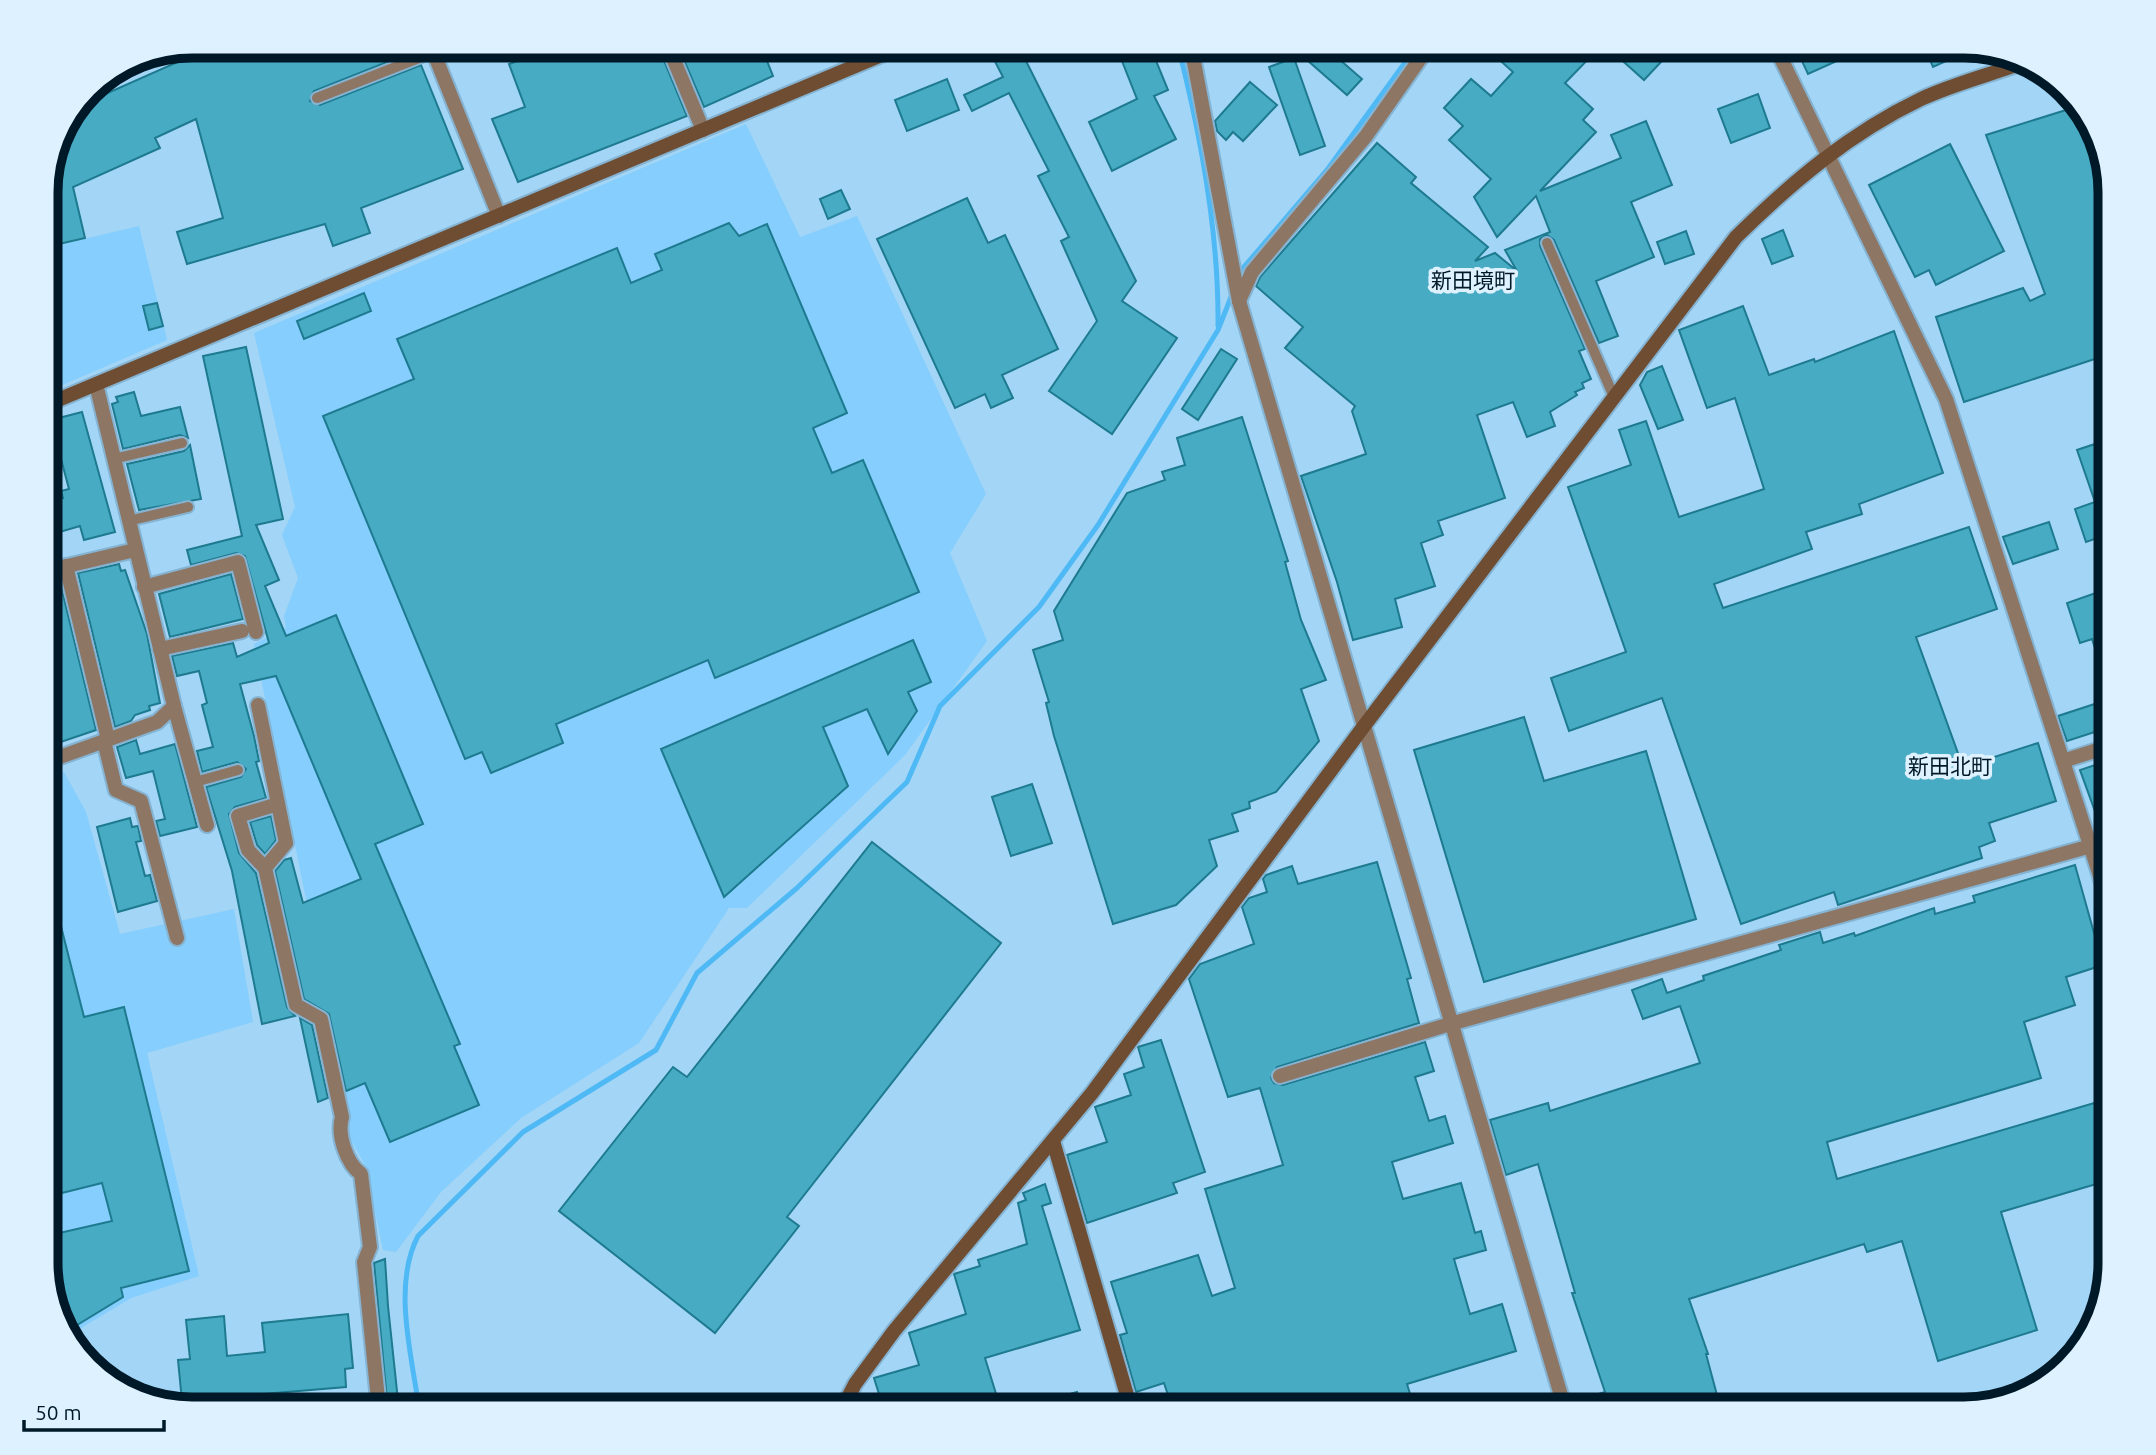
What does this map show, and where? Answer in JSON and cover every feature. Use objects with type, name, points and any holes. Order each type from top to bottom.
[{"type":"street","points":[[437,58],[499,216]]},
{"type":"street","points":[[673,58],[704,130]]},
{"type":"street","points":[[58,400],[875,58]]},
{"type":"street","points":[[1193,58],[1239,301],[1561,1397]]},
{"type":"street","points":[[1239,301],[1252,272],[1366,136],[1421,58]]},
{"type":"street","points":[[1781,58],[1946,399],[2098,868]]},
{"type":"street","points":[[848,1397],[894,1331],[1053,1141],[1736,237],[1789,184],[1829,156],[1922,99],[2011,67]]},
{"type":"street","points":[[96,384],[144,587],[207,825]]},
{"type":"street","points":[[58,568],[135,550]]},
{"type":"street","points":[[144,587],[239,562],[249,632],[160,649]]},
{"type":"street","points":[[66,566],[116,790],[141,801],[177,938]]},
{"type":"street","points":[[258,705],[286,843],[264,869]]},
{"type":"street","points":[[58,755],[157,722],[174,706]]},
{"type":"street","points":[[2063,761],[2098,750]]},
{"type":"street","points":[[278,804],[238,816],[248,850],[264,869],[296,1005],[321,1019],[342,1117],[338,1129],[353,1168],[361,1174],[369,1247],[364,1262],[378,1397]]},
{"type":"street","points":[[1280,1076],[1450,1024],[2091,846]]},
{"type":"street","points":[[1053,1141],[1128,1397]]},
{"type":"lane","points":[[317,97],[411,58]]},
{"type":"lane","points":[[1547,243],[1614,397]]},
{"type":"lane","points":[[113,459],[182,443]]},
{"type":"lane","points":[[128,521],[188,507]]},
{"type":"lane","points":[[195,782],[238,770]]},
{"type":"shaded area","points":[[746,124],[800,237],[857,216],[986,494],[950,553],[987,641],[905,755],[747,908],[729,908],[639,1043],[521,1118],[441,1192],[396,1252],[383,1250],[365,1165],[348,1135],[350,1115],[254,644],[286,628],[284,616],[298,578],[282,535],[295,507],[254,333]]},
{"type":"shaded area","points":[[139,226],[167,340],[58,387],[58,245]]},
{"type":"shaded area","points":[[64,772],[86,812],[120,934],[234,909],[253,1022],[147,1053],[199,1276],[131,1298],[76,1331],[62,1298],[58,1272],[58,775]]},
{"type":"building","points":[[179,58],[183,58],[397,58],[314,91],[310,101],[320,105],[421,65],[463,169],[361,208],[370,233],[333,246],[325,224],[187,264],[177,232],[223,218],[196,119],[155,138],[160,148],[73,187],[85,238],[58,244],[59,174],[68,140],[80,117],[96,98],[180,61]]},
{"type":"building","points":[[526,58],[663,58],[687,116],[518,182],[492,119],[525,107],[509,64]]},
{"type":"building","points":[[683,58],[766,58],[773,76],[704,107]]},
{"type":"building","points":[[993,58],[1032,58],[1026,61],[1136,281],[1122,301],[1177,338],[1112,434],[1049,391],[1097,321],[1061,241],[1069,237],[1038,176],[1049,171],[1009,93],[972,111],[964,95],[1003,77]]},
{"type":"building","points":[[1121,58],[1155,58],[1168,90],[1154,96],[1176,139],[1112,171],[1089,122],[1137,99]]},
{"type":"building","points":[[1294,58],[1325,146],[1300,155],[1269,67]]},
{"type":"building","points":[[1305,58],[1338,58],[1362,79],[1347,95]]},
{"type":"building","points":[[1497,58],[1589,58],[1565,83],[1593,109],[1583,120],[1596,132],[1540,191],[1621,158],[1611,135],[1646,121],[1672,185],[1631,202],[1654,257],[1596,281],[1618,336],[1599,343],[1554,240],[1547,235],[1540,239],[1540,246],[1585,349],[1579,351],[1591,379],[1582,383],[1584,388],[1575,392],[1577,395],[1550,412],[1555,426],[1527,437],[1513,402],[1477,415],[1505,498],[1438,521],[1443,535],[1421,543],[1435,586],[1395,599],[1402,627],[1353,640],[1337,582],[1301,476],[1366,454],[1352,411],[1355,406],[1285,348],[1303,327],[1256,286],[1260,277],[1377,143],[1416,177],[1411,183],[1488,247],[1475,261],[1495,253],[1517,271],[1505,250],[1550,232],[1536,196],[1497,237],[1474,197],[1491,179],[1449,140],[1463,126],[1444,108],[1471,79],[1491,96],[1513,72]]},
{"type":"building","points":[[1619,58],[1665,58],[1644,80]]},
{"type":"building","points":[[1801,58],[1843,58],[1808,74]]},
{"type":"building","points":[[1929,58],[1953,58],[1933,67]]},
{"type":"building","points":[[947,79],[959,110],[907,131],[895,100]]},
{"type":"building","points":[[1250,82],[1277,105],[1243,141],[1233,132],[1226,140],[1217,131],[1215,121]]},
{"type":"building","points":[[1758,94],[1770,128],[1731,143],[1718,109]]},
{"type":"building","points":[[2070,109],[2088,140],[2094,157],[2098,192],[2098,358],[1964,402],[1936,317],[2023,288],[2030,301],[2045,294],[1986,135]]},
{"type":"building","points":[[1950,144],[2004,251],[1936,285],[1929,270],[1915,277],[1869,185]]},
{"type":"building","points":[[841,190],[850,209],[828,219],[820,199]]},
{"type":"building","points":[[967,198],[988,243],[1005,235],[1058,349],[1002,375],[1013,398],[991,408],[985,394],[955,408],[877,239]]},
{"type":"building","points":[[729,223],[739,236],[767,224],[847,413],[813,428],[832,473],[863,460],[919,592],[715,678],[708,660],[556,724],[563,743],[491,773],[482,752],[465,759],[323,416],[414,379],[397,339],[617,248],[631,283],[662,270],[655,254]]},
{"type":"building","points":[[1783,230],[1793,256],[1772,264],[1762,239]]},
{"type":"building","points":[[1686,231],[1694,254],[1665,264],[1657,242]]},
{"type":"building","points":[[364,293],[371,311],[304,339],[297,321]]},
{"type":"building","points":[[157,303],[163,326],[149,330],[143,306]]},
{"type":"building","points":[[1743,306],[1769,375],[1814,359],[1815,362],[1894,331],[1943,473],[1859,504],[1862,514],[1806,532],[1812,549],[1714,584],[1723,608],[1969,527],[1997,609],[1916,637],[1963,767],[2038,743],[2056,801],[1989,823],[1995,841],[1979,847],[1982,858],[1838,905],[1834,892],[1741,924],[1662,698],[1569,731],[1551,678],[1626,652],[1568,487],[1631,465],[1619,430],[1646,421],[1679,517],[1764,489],[1735,398],[1707,408],[1679,330]]},
{"type":"building","points":[[246,347],[283,519],[256,525],[279,580],[265,586],[286,636],[336,615],[423,824],[375,844],[460,1044],[454,1046],[479,1105],[390,1142],[365,1083],[346,1091],[329,1014],[304,999],[275,871],[284,860],[291,858],[303,903],[361,879],[276,676],[240,684],[266,798],[235,807],[229,814],[239,853],[256,873],[287,1007],[295,1016],[262,1024],[232,871],[206,787],[241,777],[246,769],[237,762],[202,772],[197,751],[213,747],[202,705],[207,703],[199,671],[177,676],[172,656],[233,643],[237,657],[269,643],[245,556],[236,553],[191,565],[187,550],[242,536],[203,356]]},
{"type":"building","points":[[1221,349],[1237,359],[1198,420],[1182,409]]},
{"type":"building","points":[[1662,366],[1683,420],[1658,429],[1640,385],[1647,372]]},
{"type":"building","points":[[134,392],[141,416],[180,407],[188,438],[180,435],[123,449],[112,404],[118,402],[116,397]]},
{"type":"building","points":[[82,412],[115,532],[84,540],[80,526],[58,532],[58,499],[63,498],[61,491],[69,489],[61,459],[58,460],[58,418]]},
{"type":"building","points":[[1242,417],[1288,561],[1285,562],[1301,620],[1326,680],[1301,689],[1319,741],[1276,792],[1249,802],[1250,808],[1232,814],[1238,831],[1209,840],[1217,866],[1176,905],[1113,924],[1054,736],[1046,703],[1049,702],[1033,650],[1063,640],[1054,611],[1127,493],[1165,480],[1162,472],[1185,465],[1177,438]]},
{"type":"building","points":[[2098,443],[2098,538],[2086,542],[2075,509],[2095,502],[2077,450]]},
{"type":"building","points":[[190,445],[201,499],[139,510],[127,464],[184,451]]},
{"type":"building","points":[[2049,522],[2058,549],[2013,564],[2003,537]]},
{"type":"building","points":[[119,564],[121,571],[125,570],[147,634],[160,703],[149,706],[150,710],[115,727],[78,573]]},
{"type":"building","points":[[231,574],[243,619],[170,637],[159,594]]},
{"type":"building","points":[[58,578],[96,730],[58,743]]},
{"type":"building","points":[[2098,592],[2098,657],[2092,639],[2080,643],[2067,603]]},
{"type":"building","points":[[913,640],[931,682],[908,692],[917,711],[888,754],[867,709],[823,727],[848,786],[724,897],[661,749]]},
{"type":"building","points":[[2098,703],[2098,731],[2067,741],[2058,716]]},
{"type":"building","points":[[1524,717],[1544,781],[1646,751],[1696,919],[1484,982],[1414,750]]},
{"type":"building","points":[[136,740],[140,754],[175,744],[197,827],[160,836],[156,821],[165,819],[153,771],[126,778],[117,747]]},
{"type":"building","points":[[2098,764],[2098,820],[2080,770]]},
{"type":"building","points":[[1032,784],[1052,843],[1011,856],[992,797]]},
{"type":"building","points":[[271,816],[276,840],[265,854],[257,845],[250,822]]},
{"type":"building","points":[[130,818],[132,827],[138,826],[141,841],[136,842],[145,876],[150,875],[157,901],[118,912],[97,827]]},
{"type":"building","points":[[872,842],[1001,943],[787,1217],[799,1226],[715,1333],[559,1211],[673,1067],[687,1077]]},
{"type":"building","points":[[1377,862],[1411,978],[1407,979],[1419,1023],[1277,1067],[1271,1078],[1274,1083],[1283,1085],[1425,1042],[1434,1071],[1415,1077],[1429,1121],[1445,1116],[1453,1143],[1392,1162],[1403,1199],[1461,1183],[1475,1233],[1481,1231],[1486,1250],[1454,1259],[1470,1314],[1502,1304],[1516,1351],[1407,1384],[1411,1397],[1169,1397],[1164,1383],[1136,1392],[1120,1335],[1127,1333],[1111,1282],[1198,1255],[1212,1296],[1235,1288],[1205,1189],[1283,1165],[1260,1088],[1228,1097],[1189,979],[1200,964],[1254,944],[1242,907],[1249,898],[1267,892],[1263,879],[1266,875],[1292,866],[1298,884]]},
{"type":"building","points":[[2075,865],[2098,947],[2098,967],[2066,977],[2075,1005],[2024,1022],[2041,1078],[1827,1142],[1837,1179],[2098,1102],[2098,1184],[2001,1212],[2037,1330],[1938,1361],[1902,1241],[1867,1252],[1864,1244],[1689,1299],[1708,1354],[1718,1397],[1589,1397],[1605,1392],[1572,1293],[1575,1293],[1538,1164],[1506,1175],[1490,1120],[1548,1103],[1550,1111],[1700,1063],[1680,1006],[1643,1019],[1632,990],[1662,979],[1667,993],[1704,980],[1703,976],[1781,950],[1779,945],[1820,932],[1823,943],[1854,933],[1855,936],[1934,908],[1935,914],[1975,902],[1973,896]]},
{"type":"building","points":[[58,915],[84,1017],[124,1007],[189,1271],[121,1288],[123,1297],[74,1327],[60,1289],[58,1233],[112,1221],[102,1183],[58,1194]]},
{"type":"building","points":[[300,1018],[312,1025],[328,1098],[318,1102]]},
{"type":"building","points":[[1161,1040],[1205,1172],[1173,1183],[1177,1193],[1087,1223],[1067,1155],[1107,1142],[1095,1107],[1131,1095],[1124,1074],[1144,1067],[1138,1047]]},
{"type":"building","points":[[1045,1184],[1051,1203],[1042,1206],[1080,1330],[985,1358],[997,1397],[880,1397],[874,1378],[919,1365],[909,1333],[966,1314],[954,1274],[980,1266],[978,1260],[1027,1244],[1018,1203],[1026,1200],[1023,1193]]},
{"type":"building","points":[[385,1259],[398,1397],[387,1397],[374,1263]]},
{"type":"building","points":[[348,1314],[353,1368],[345,1369],[346,1387],[229,1397],[182,1397],[178,1360],[190,1359],[186,1320],[224,1316],[227,1356],[265,1352],[262,1323]]},
{"type":"building","points":[[1077,1392],[1078,1397],[1059,1397]]},
{"type":"waterway","points":[[1181,58],[1194,115],[1212,220],[1218,326]]},
{"type":"waterway","points":[[1238,280],[1244,267],[1327,170],[1408,58]]},
{"type":"waterway","points":[[417,1397],[405,1298],[410,1256],[418,1236],[523,1132],[656,1050],[697,973],[797,888],[907,782],[940,706],[1039,607],[1098,525],[1218,330],[1233,292]]},
{"type":"district","name":"新田境町","points":[[1473,280]]},
{"type":"district","name":"新田北町","points":[[1950,766]]}]
